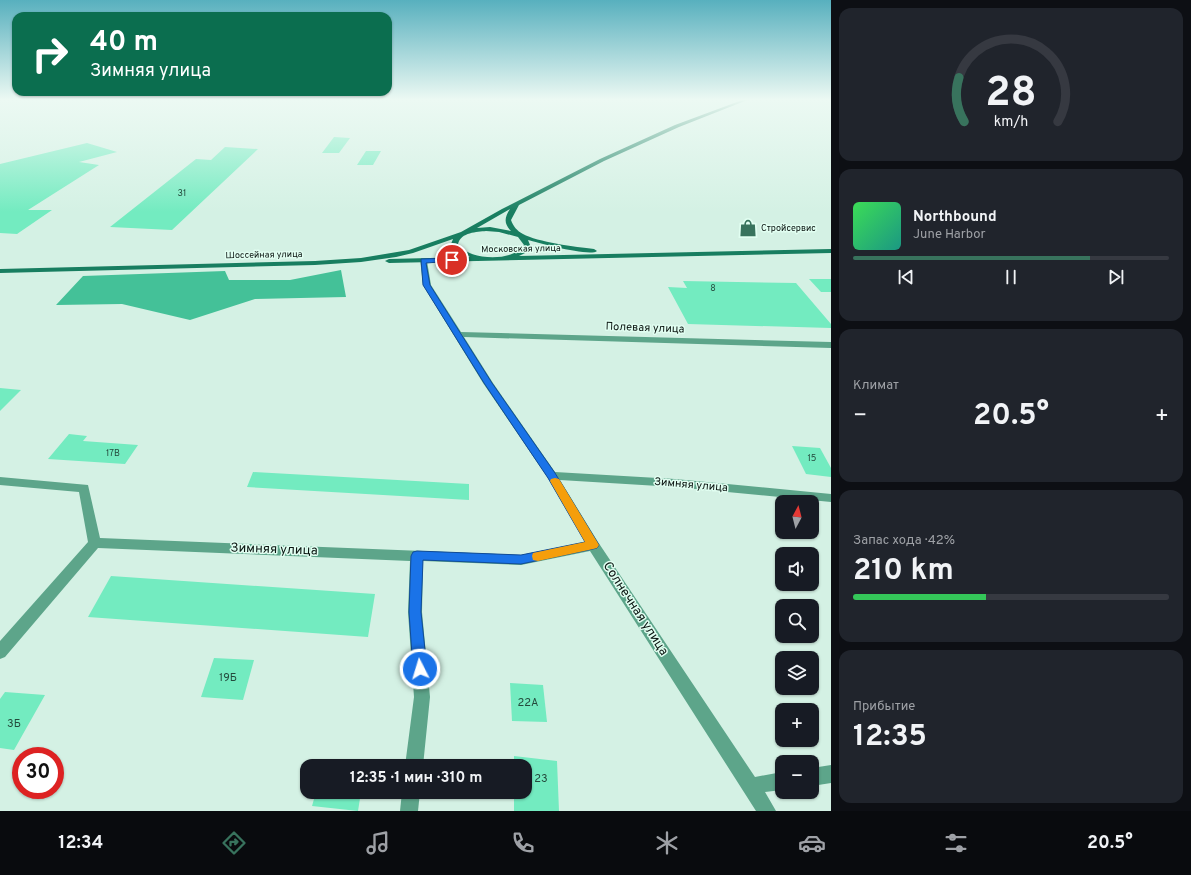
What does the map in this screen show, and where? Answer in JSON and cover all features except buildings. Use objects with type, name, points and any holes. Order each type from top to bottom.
[{"type":"main road","name":"Шоссейная улица","points":[[0,271],[315,263],[396,256],[462,233],[602,160],[652,137]]},
{"type":"main road","points":[[462,233],[455,240],[454,244],[461,251],[476,257],[496,259],[517,255],[526,249],[526,242],[510,226],[508,221],[511,211],[517,204]]},
{"type":"main road","name":"Московская улица","points":[[462,233],[492,229],[558,245],[592,251],[656,255]]},
{"type":"main road","name":"Московская улица","points":[[315,263],[831,251]]},
{"type":"street","name":"Солнечная улица","points":[[423,261],[427,285],[488,383],[552,476],[593,545],[767,811]]},
{"type":"street","name":"Полевая улица","points":[[458,334],[831,345]]},
{"type":"street","name":"Зимняя улица","points":[[552,476],[676,483],[831,498]]},
{"type":"street","points":[[0,481],[84,488],[95,543],[0,652]]},
{"type":"street","name":"Зимняя улица","points":[[95,543],[521,560],[593,545]]},
{"type":"street","points":[[415,759],[422,697],[415,612],[417,556]]},
{"type":"street","points":[[819,776],[831,774]]},
{"type":"street","points":[[751,786],[775,782]]},
{"type":"street","points":[[409,811],[410,799]]},
{"type":"green space","points":[[341,270],[346,297],[255,299],[190,320],[122,304],[56,305],[83,276],[225,271],[229,280],[290,280]]},
{"type":"slow traffic","points":[[538,556],[593,545],[555,481]]},
{"type":"place","name":"Стройсервис","points":[[748,228]]},
{"type":"route","points":[[420,669],[415,612],[417,556],[521,560],[593,545],[552,476],[488,383],[427,285],[423,261],[452,260]]}]
